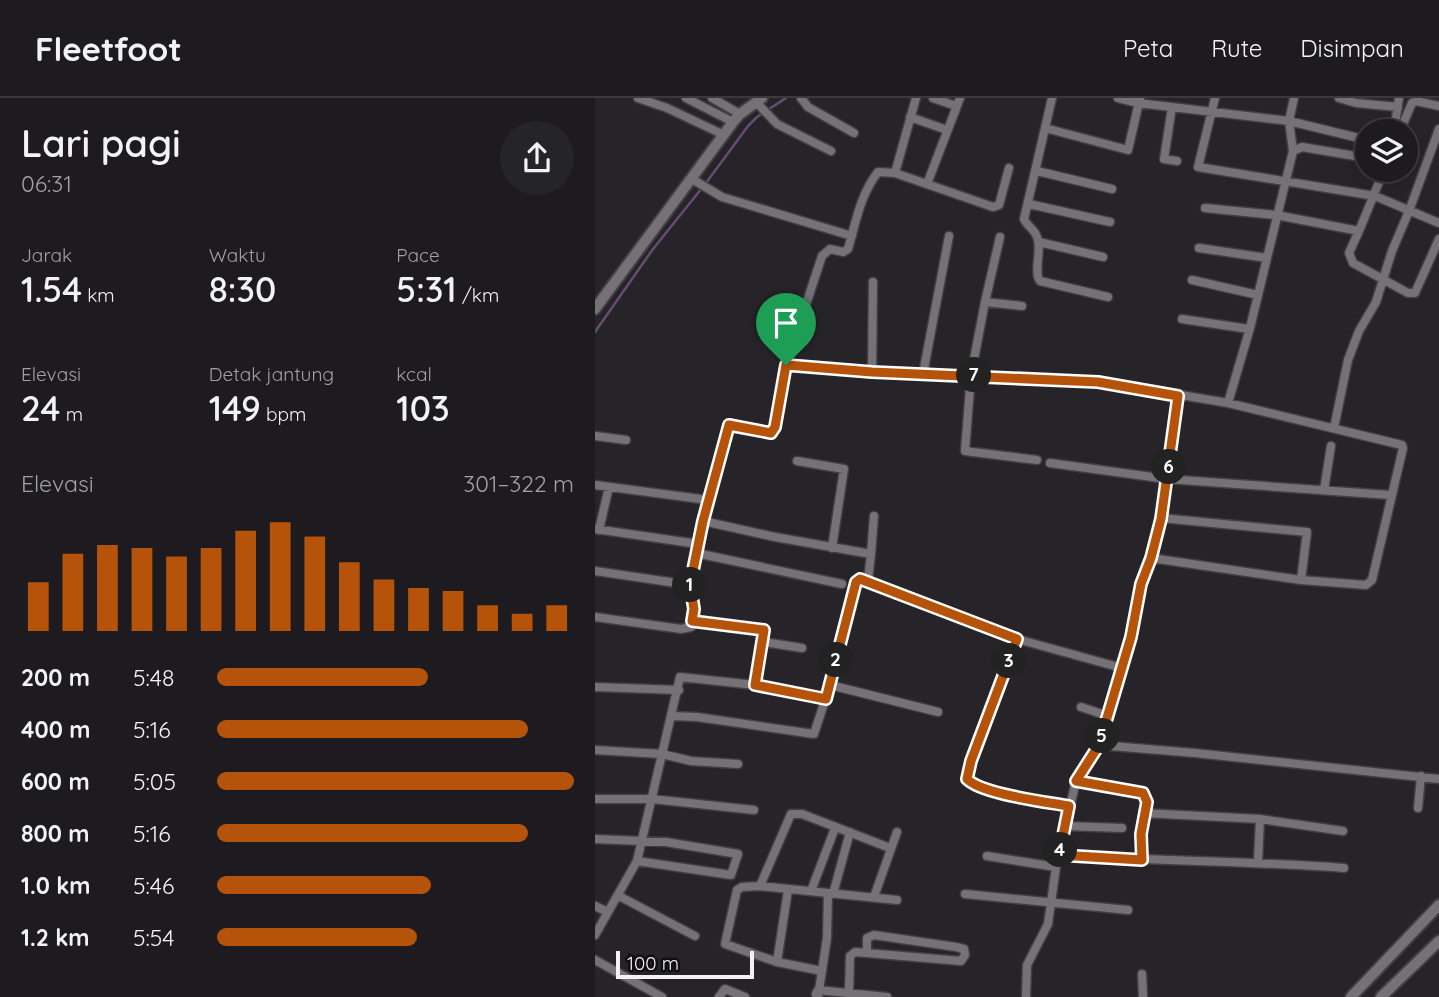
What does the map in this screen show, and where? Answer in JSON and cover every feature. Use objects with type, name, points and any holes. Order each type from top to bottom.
[{"type":"street","points":[[638,98],[667,108],[725,135]]},
{"type":"street","points":[[685,98],[736,118]]},
{"type":"street","points":[[712,98],[736,118]]},
{"type":"street","points":[[801,98],[808,107],[854,133]]},
{"type":"street","points":[[895,173],[916,98]]},
{"type":"street","points":[[927,184],[958,102],[933,98]]},
{"type":"street","points":[[1052,98],[1025,223],[1034,231],[1039,242],[1037,273],[1040,281],[1108,297]]},
{"type":"street","points":[[1118,98],[1289,121],[1355,137]]},
{"type":"street","points":[[1215,98],[1198,167],[1375,196],[1439,223]]},
{"type":"street","points":[[1228,403],[1249,330],[1293,151],[1289,121],[1294,98]]},
{"type":"street","points":[[1339,98],[1356,103],[1399,102]]},
{"type":"street","points":[[1045,128],[1128,150],[1139,100]]},
{"type":"street","points":[[1405,119],[1412,103],[1416,101],[1439,106]]},
{"type":"street","points":[[595,309],[695,181],[736,118],[759,102],[776,124],[831,151]]},
{"type":"street","points":[[1173,107],[1164,159],[1177,161]]},
{"type":"street","points":[[910,117],[947,130]]},
{"type":"street","points":[[1334,428],[1348,360],[1359,331],[1376,302],[1439,129]]},
{"type":"street","points":[[1293,151],[1302,148],[1355,156]]},
{"type":"street","points":[[595,617],[681,629],[691,626],[694,609],[690,585],[708,500],[729,425],[766,433],[773,430],[786,365],[823,256],[830,249],[846,251],[860,206],[869,184],[878,172],[895,173],[993,207],[999,205],[1009,167]]},
{"type":"street","points":[[1037,171],[1112,189]]},
{"type":"street","points":[[695,181],[722,197],[852,236]]},
{"type":"street","points":[[1380,182],[1349,253],[1353,262],[1408,293],[1415,293],[1439,239]]},
{"type":"street","points":[[1029,204],[1110,222]]},
{"type":"street","points":[[1205,208],[1276,215],[1359,231]]},
{"type":"street","points":[[923,374],[949,236]]},
{"type":"street","points":[[1000,237],[971,375],[965,451],[1037,460]]},
{"type":"street","points":[[1039,242],[1103,257]]},
{"type":"street","points":[[1199,248],[1267,258]]},
{"type":"street","points":[[1192,280],[1258,295]]},
{"type":"street","points":[[872,372],[873,282]]},
{"type":"street","points":[[985,302],[1022,306]]},
{"type":"street","points":[[1182,319],[1249,330]]},
{"type":"street","points":[[786,365],[872,372],[1098,382],[1228,403],[1402,445],[1372,580],[1366,585],[1301,580],[1151,558]]},
{"type":"street","points":[[1026,997],[1027,965],[1048,924],[1056,867],[1076,781],[1099,745],[1161,519],[1178,396]]},
{"type":"street","points":[[595,436],[626,440]]},
{"type":"street","points":[[1324,490],[1331,446]]},
{"type":"street","points":[[797,461],[844,469],[832,548]]},
{"type":"street","points":[[1050,463],[1167,479],[1390,495]]},
{"type":"street","points":[[595,485],[708,500]]},
{"type":"street","points":[[609,487],[597,530],[697,549],[842,584]]},
{"type":"street","points":[[869,580],[874,516]]},
{"type":"street","points":[[1161,519],[1307,532],[1301,580]]},
{"type":"street","points":[[703,521],[871,554]]},
{"type":"street","points":[[595,571],[690,585]]},
{"type":"street","points":[[673,716],[697,717],[811,734],[816,732],[856,582],[860,579],[869,580],[1017,639],[1122,668]]},
{"type":"street","points":[[692,621],[764,630],[755,685]]},
{"type":"street","points":[[1017,639],[971,761],[967,779],[973,785],[996,792],[1069,806]]},
{"type":"street","points":[[764,642],[802,648]]},
{"type":"street","points":[[595,935],[637,860],[673,716],[680,677],[755,685],[826,699]]},
{"type":"street","points":[[830,685],[938,712]]},
{"type":"street","points":[[595,687],[678,690]]},
{"type":"street","points":[[1081,707],[1108,716]]},
{"type":"street","points":[[1099,745],[1439,779]]},
{"type":"street","points":[[595,750],[662,754],[691,761],[738,764]]},
{"type":"street","points":[[1418,808],[1421,776]]},
{"type":"street","points":[[1076,781],[1143,793],[1147,802],[1143,813],[1142,860]]},
{"type":"street","points":[[595,799],[652,799],[754,810]]},
{"type":"street","points":[[1143,813],[1260,819],[1343,831]]},
{"type":"street","points":[[760,886],[791,814],[801,814],[890,848]]},
{"type":"street","points":[[1258,861],[1260,819]]},
{"type":"street","points":[[1065,825],[1122,828]]},
{"type":"street","points":[[811,891],[835,828]]},
{"type":"street","points":[[850,832],[830,893],[827,938],[817,995],[849,992],[887,997]]},
{"type":"street","points":[[874,897],[897,832]]},
{"type":"street","points":[[595,839],[642,840],[738,854],[731,875],[637,860]]},
{"type":"street","points":[[1059,855],[1142,860],[1258,861],[1345,868]]},
{"type":"street","points":[[987,856],[1056,867]]},
{"type":"street","points":[[821,971],[777,962],[724,942],[734,912],[737,890],[741,887],[760,886],[897,900]]},
{"type":"street","points":[[777,962],[788,890]]},
{"type":"street","points":[[965,894],[1128,910]]},
{"type":"street","points":[[619,896],[695,936]]},
{"type":"street","points":[[1351,997],[1439,905]]},
{"type":"street","points":[[595,906],[608,912]]},
{"type":"street","points":[[849,992],[850,956],[855,952],[961,961],[965,955],[964,949],[956,947],[874,935],[867,938],[867,952]]},
{"type":"street","points":[[1381,997],[1439,941]]},
{"type":"street","points":[[595,960],[662,997]]},
{"type":"street","points":[[1142,974],[1143,997]]},
{"type":"street","points":[[719,997],[723,990],[729,989],[745,997]]},
{"type":"waterway","points":[[706,183],[748,126],[786,98]]},
{"type":"waterway","points":[[595,332],[653,249],[702,188]]},
{"type":"route","points":[[786,365],[872,372],[1062,379],[1098,382],[1178,396],[1161,519],[1141,584],[1131,637],[1099,745],[1076,781],[1143,793],[1146,796],[1141,834],[1142,860],[1059,855],[1069,806],[996,792],[973,785],[967,779],[971,761],[1017,639],[893,592],[869,580],[860,579],[856,582],[826,699],[755,685],[764,630],[692,621],[694,609],[690,585],[726,432],[729,425],[771,433],[775,427],[786,365]]}]
